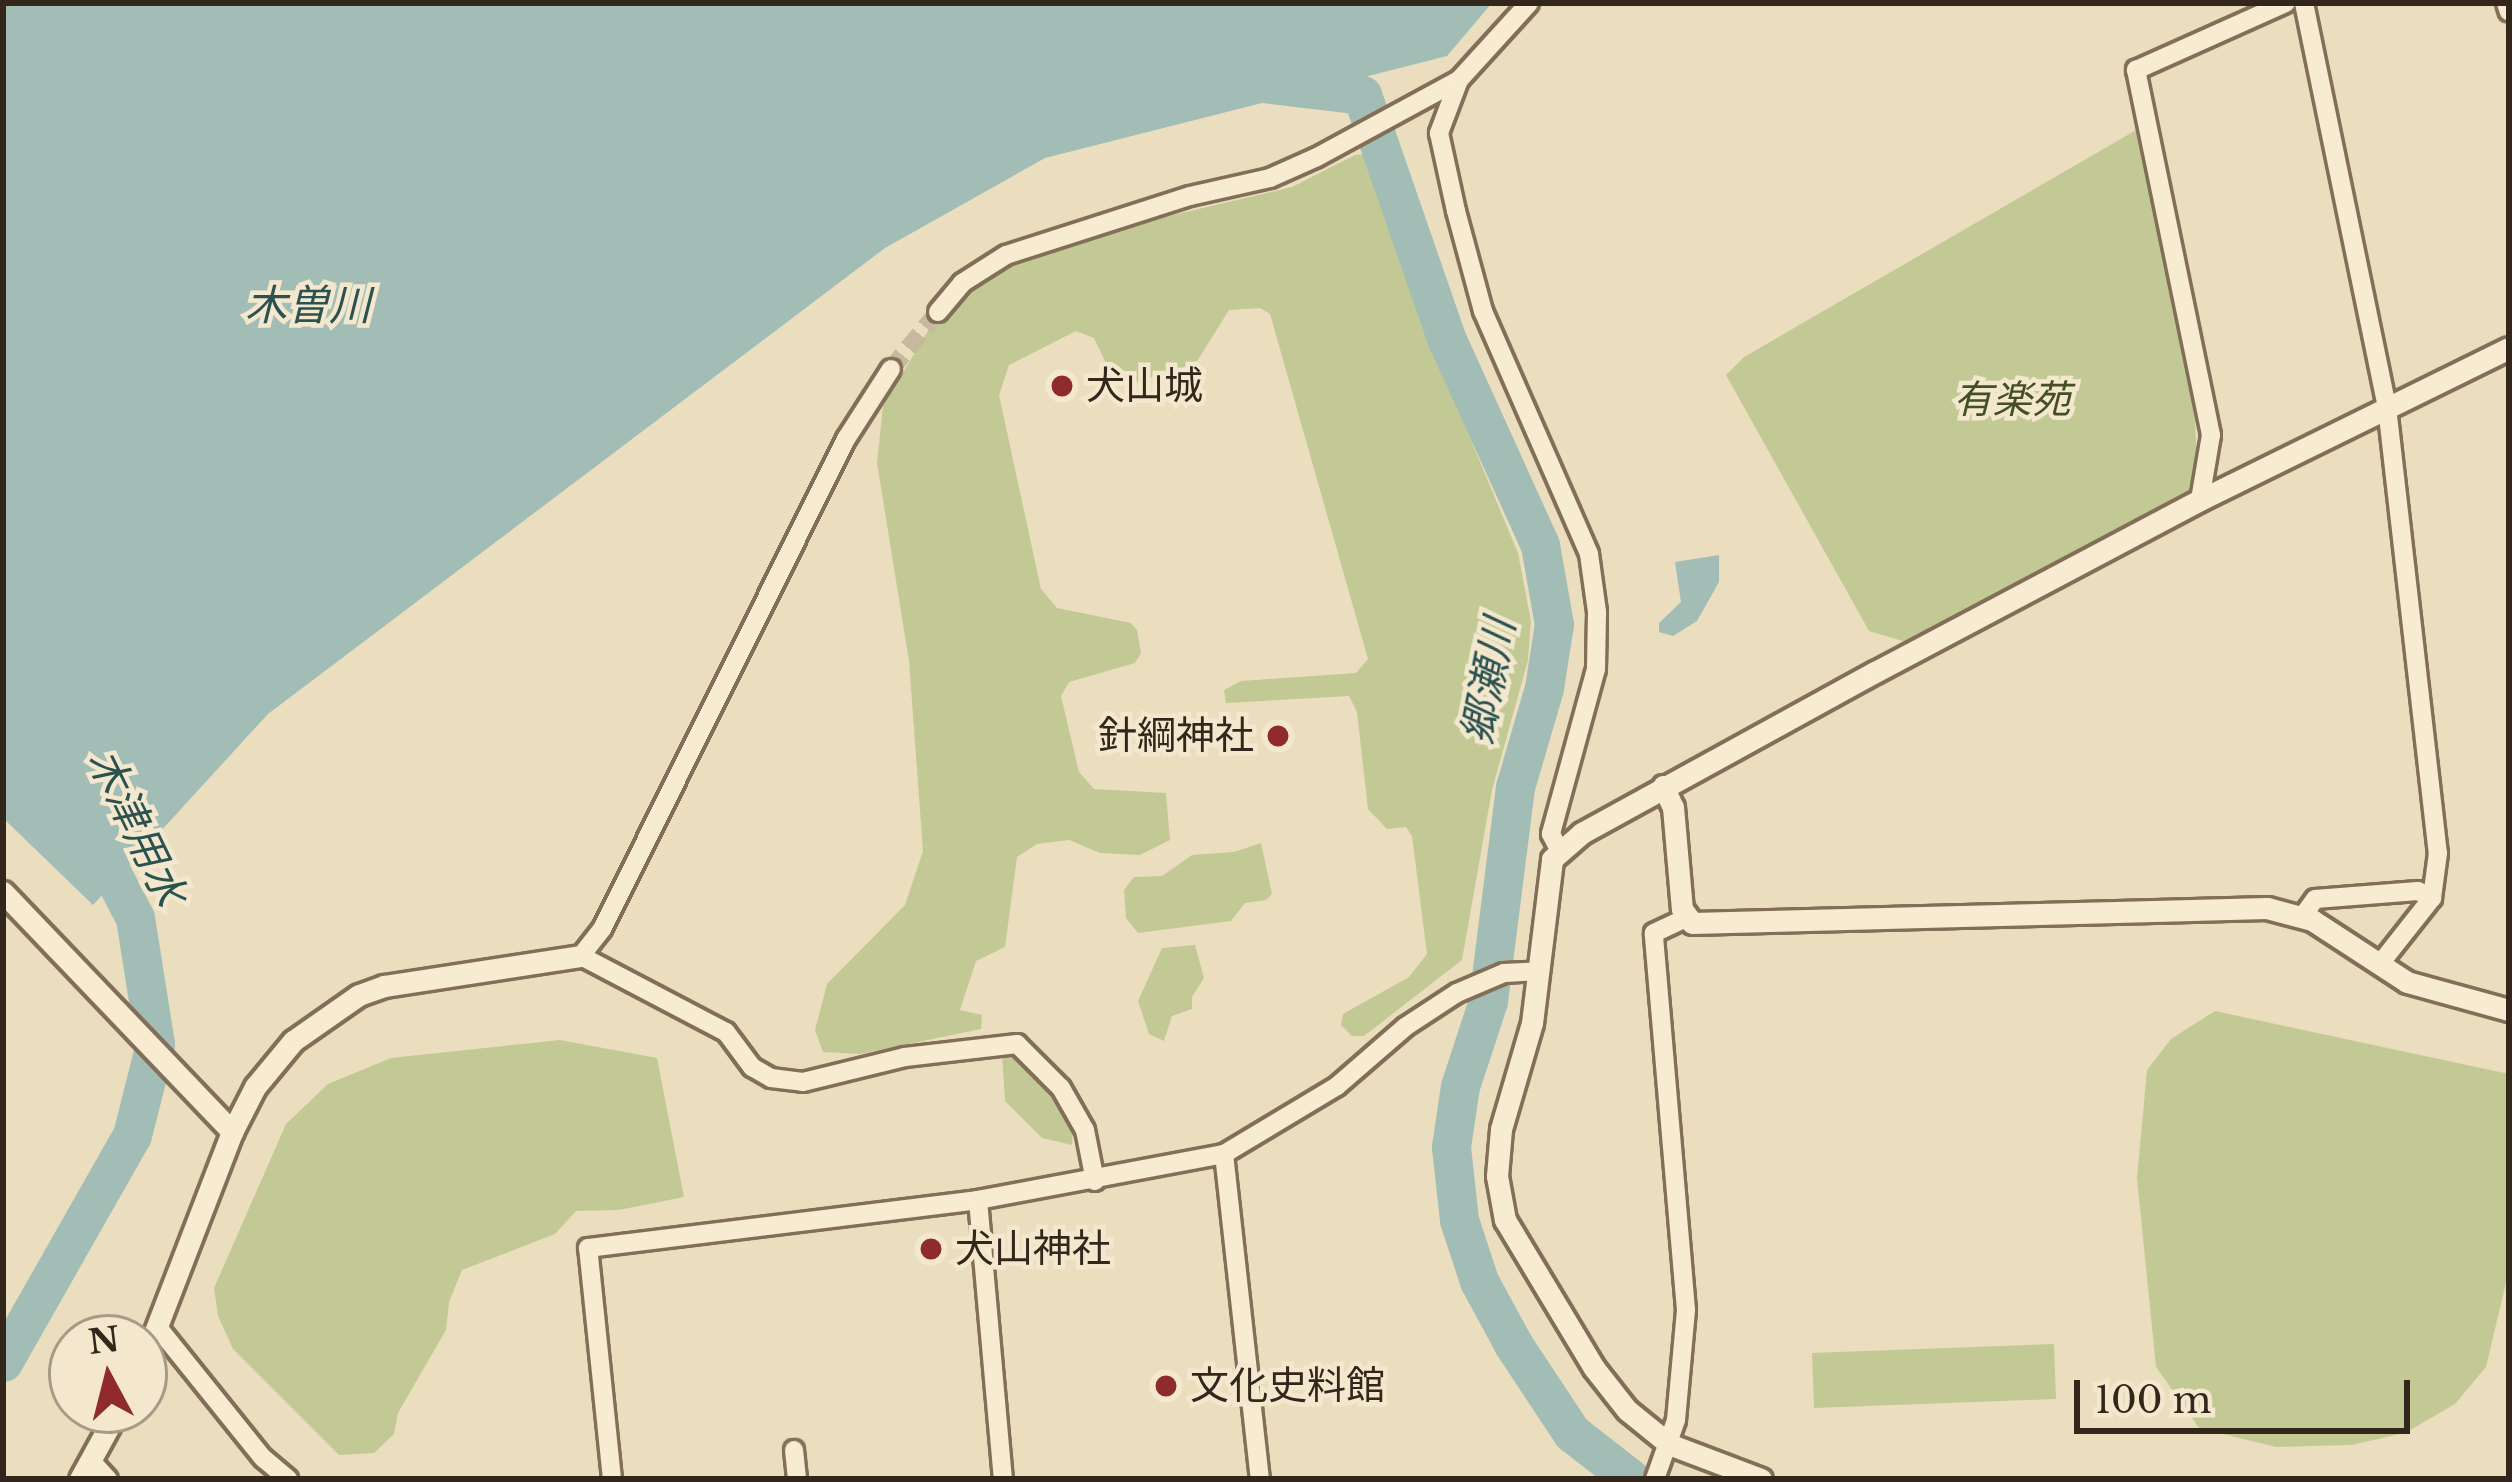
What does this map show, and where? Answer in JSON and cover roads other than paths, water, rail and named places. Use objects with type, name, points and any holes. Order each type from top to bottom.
[{"type":"street","points":[[1529,3],[1460,80],[1439,133],[1484,310],[1589,554],[1596,669],[1551,835],[1559,850]]},
{"type":"street","points":[[2200,500],[2211,435],[2136,70],[2286,3]]},
{"type":"street","points":[[2304,3],[2387,407],[2438,853],[2432,898],[2379,965]]},
{"type":"street","points":[[2506,3],[2509,12]]},
{"type":"street","points":[[938,312],[962,284],[1006,255],[1190,196],[1270,178],[1460,80]]},
{"type":"street","points":[[1761,1479],[1662,1462],[1594,1368],[1505,1220],[1498,1176],[1501,1129],[1532,1023],[1549,868],[1559,850],[1663,786],[2200,500],[2509,348]]},
{"type":"street","points":[[581,956],[602,929],[846,439],[891,369]]},
{"type":"street","points":[[1663,786],[1673,807],[1686,918]]},
{"type":"street","points":[[2302,917],[2315,899],[2418,891],[2432,898]]},
{"type":"street","points":[[3,892],[232,1132]]},
{"type":"street","points":[[1686,918],[1701,925],[2239,906],[2302,917],[2431,991],[2509,1010]]},
{"type":"street","points":[[1662,1462],[1681,1385],[1686,1310],[1654,933],[1686,918]]},
{"type":"street","points":[[166,1314],[232,1132],[255,1088],[293,1042],[359,995],[405,981],[581,956],[726,1032],[752,1067],[771,1078],[802,1082],[905,1057],[1016,1044],[1061,1088],[1077,1115],[1095,1180]]},
{"type":"street","points":[[612,1479],[588,1249],[978,1200],[1224,1154],[1337,1085],[1405,1027],[1457,993],[1504,973],[1540,970]]},
{"type":"street","points":[[1224,1154],[1260,1479]]},
{"type":"street","points":[[978,1200],[1004,1479]]},
{"type":"street","points":[[168,1340],[263,1458],[288,1479]]},
{"type":"street","points":[[105,1434],[85,1470],[108,1479]]},
{"type":"street","points":[[794,1450],[797,1479]]},
{"type":"water","name":"木曽川","points":[[3,3],[1492,3],[1447,56],[1045,158],[885,248],[268,714],[93,905],[3,818]]},
{"type":"water","points":[[1719,555],[1719,582],[1697,621],[1673,636],[1659,632],[1659,623],[1681,602],[1675,562]]},
{"type":"waterway","name":"郷瀬川","points":[[1263,83],[1362,95],[1447,340],[1540,545],[1554,624],[1544,688],[1515,787],[1488,1001],[1460,1086],[1451,1147],[1459,1220],[1479,1281],[1513,1344],[1572,1433],[1631,1479]]},
{"type":"waterway","name":"木津用水","points":[[3,1362],[132,1135],[155,1044],[135,918],[92,835]]},
{"type":"tunnel","points":[[891,369],[938,312]]},
{"type":"place","name":"犬山城","points":[[1062,386]]},
{"type":"place","name":"針綱神社","points":[[1278,736]]},
{"type":"place","name":"犬山神社","points":[[931,1249]]},
{"type":"place","name":"文化史料館","points":[[1166,1386]]},
{"type":"park label","name":"有楽苑","points":[[2012,400]]}]
